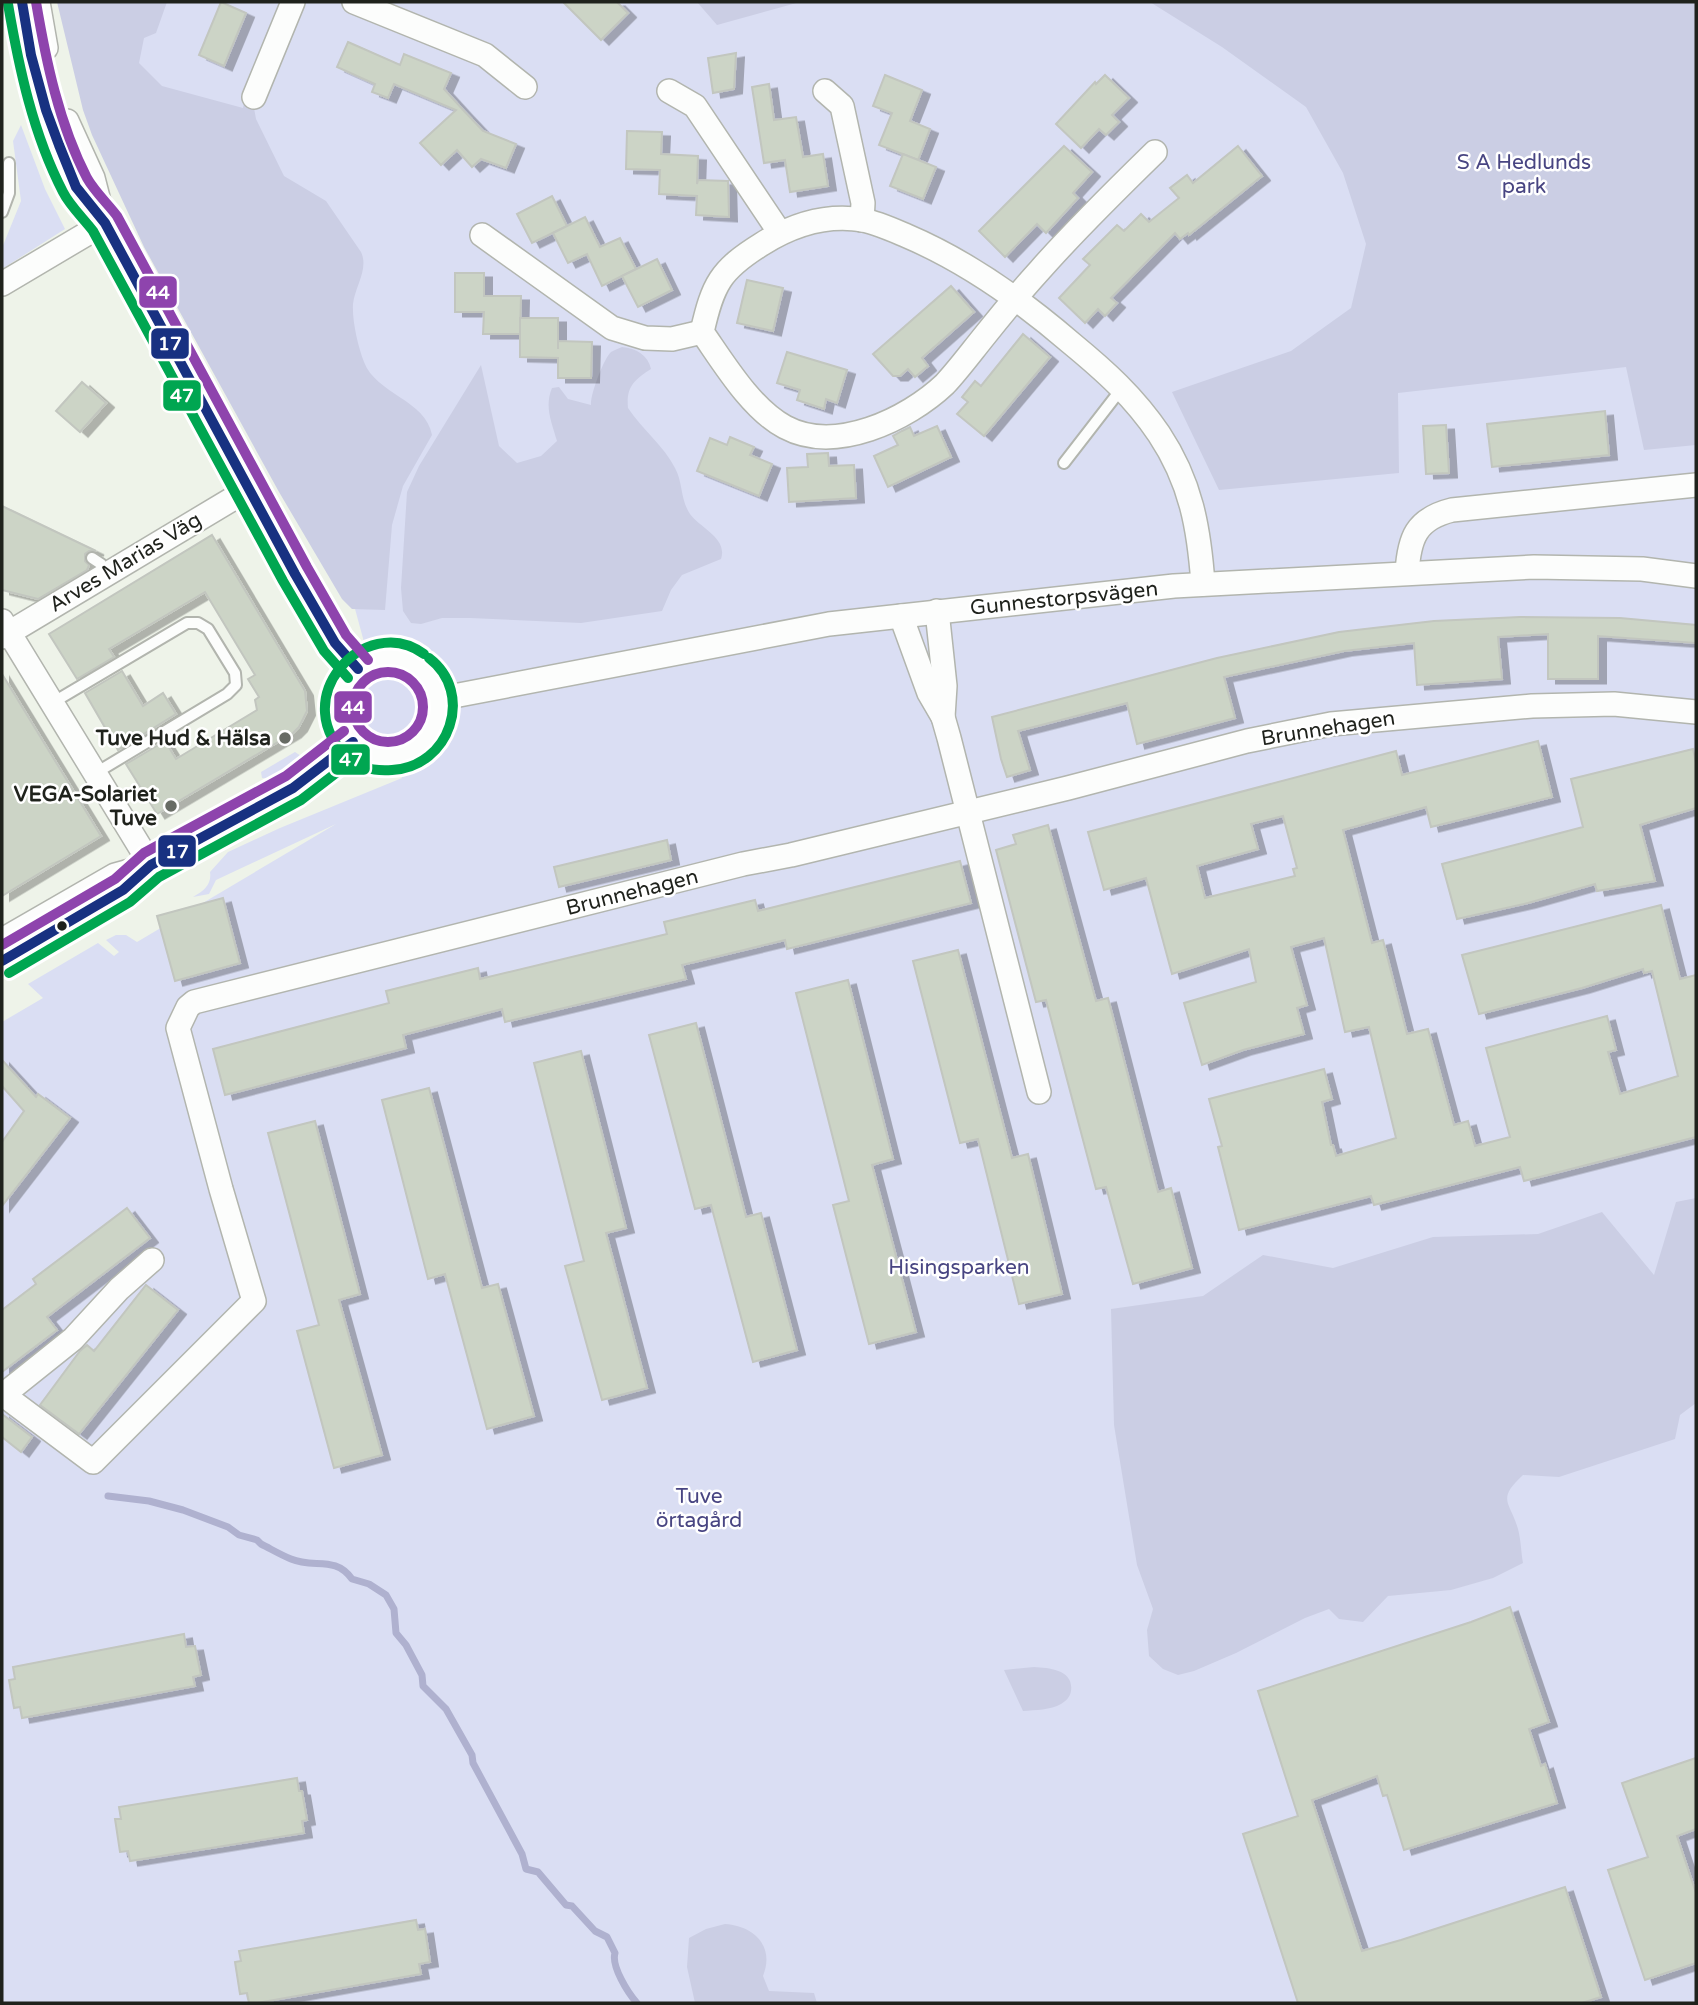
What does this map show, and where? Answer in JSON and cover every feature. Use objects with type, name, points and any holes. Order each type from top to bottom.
[{"type":"street","points":[[22,2],[31,55],[46,110],[76,187],[105,223],[335,643],[358,669]]},
{"type":"street","points":[[38,2],[47,57],[74,142],[93,178],[105,223]]},
{"type":"street","points":[[254,97],[293,2]]},
{"type":"street","points":[[354,2],[485,55],[525,87]]},
{"type":"street","points":[[669,91],[695,106],[780,233]]},
{"type":"street","points":[[825,92],[842,106],[863,203],[862,220]]},
{"type":"street","points":[[1155,152],[1015,298],[947,382],[930,397],[870,429],[842,437],[815,435],[782,426],[744,392],[702,331],[710,298],[722,275],[747,254],[780,233],[799,226],[829,218],[862,220],[933,247],[989,279],[1015,298],[1106,372],[1159,434],[1188,488],[1200,538],[1203,584]]},
{"type":"street","points":[[2,284],[105,223]]},
{"type":"street","points":[[482,235],[612,328],[645,338],[672,339],[702,331]]},
{"type":"street","points":[[1407,573],[1408,556],[1415,533],[1437,513],[1696,485]]},
{"type":"street","name":"Arves Marias Väg","points":[[4,630],[100,565],[249,489]]},
{"type":"street","name":"Gunnestorpsvägen","points":[[438,699],[829,624],[1203,584],[1534,567],[1642,569],[1696,576]]},
{"type":"street","points":[[937,611],[945,686],[943,717]]},
{"type":"street","points":[[901,616],[929,693],[943,717],[1039,1092]]},
{"type":"street","points":[[4,630],[151,865]]},
{"type":"street","points":[[387,658],[409,661],[426,674],[433,683],[438,699],[436,724],[431,734],[416,750],[396,757],[365,751],[353,742],[344,727],[339,706],[344,686],[358,669],[377,659],[387,658]]},
{"type":"street","name":"Brunnehagen","points":[[3,1395],[93,1462],[254,1301],[178,1028],[188,1007],[194,1002],[743,864],[791,855],[1068,788],[1247,741],[1331,724],[1532,706],[1614,704],[1696,712]]},
{"type":"street","points":[[2,961],[123,890],[151,865],[293,788],[353,742]]},
{"type":"street","points":[[2,940],[116,874],[151,865]]},
{"type":"street","points":[[3,1395],[73,1339],[119,1289],[152,1260]]},
{"type":"lane","points":[[2,212],[9,194],[9,163]]},
{"type":"lane","points":[[1064,463],[1122,388]]},
{"type":"lane","points":[[52,704],[187,623],[198,623],[208,629],[235,673],[236,685],[227,694],[94,774]]},
{"type":"green space","points":[[5,2],[11,2],[64,180],[54,190],[28,121]]},
{"type":"green space","points":[[57,2],[167,2],[156,33],[144,38],[139,63],[162,86],[243,108],[244,103],[250,104],[284,176],[326,201],[361,252],[363,265],[353,311],[364,362],[379,382],[421,413],[432,435],[403,486],[392,525],[385,610],[352,609],[342,599],[279,492],[144,247],[83,110]]},
{"type":"green space","name":"Hisingsparken","points":[[74,2],[1696,2],[1696,2003],[2,2003],[2,1022],[43,998],[28,984],[98,943],[114,956],[119,952],[106,940],[116,935],[126,935],[137,942],[336,824],[216,880],[209,894],[193,897],[206,887],[210,872],[228,852],[402,778],[391,740],[369,732],[358,716],[360,698],[374,679],[351,594]]},
{"type":"green space","points":[[697,2],[800,2],[717,25]]},
{"type":"green space","name":"S A Hedlunds park","points":[[1150,2],[1696,2],[1696,445],[1644,450],[1626,367],[1398,393],[1399,473],[1219,490],[1172,392],[1291,351],[1351,308],[1366,244],[1343,173],[1306,107],[1222,47]]},
{"type":"green space","points":[[21,125],[45,189],[65,229],[2,269],[2,248],[21,201],[13,141]]},
{"type":"green space","points":[[622,347],[641,353],[651,369],[632,385],[628,395],[628,408],[670,460],[678,473],[690,514],[717,539],[721,545],[721,559],[682,575],[671,590],[662,611],[581,623],[442,618],[421,624],[411,623],[403,611],[401,588],[407,492],[419,466],[481,365],[499,446],[517,463],[541,456],[557,441],[549,408],[552,388],[559,387],[568,399],[591,405],[595,385],[605,361],[611,352]]},
{"type":"green space","points":[[295,752],[304,758],[273,779],[262,778],[261,772]]},
{"type":"green space","points":[[1696,1198],[1696,1403],[1680,1415],[1675,1439],[1559,1477],[1523,1475],[1510,1490],[1507,1501],[1518,1529],[1523,1563],[1493,1578],[1451,1590],[1388,1596],[1363,1622],[1339,1619],[1329,1609],[1305,1618],[1236,1653],[1178,1675],[1163,1669],[1149,1656],[1147,1630],[1153,1609],[1137,1565],[1114,1425],[1111,1309],[1203,1296],[1263,1255],[1333,1268],[1433,1237],[1538,1234],[1602,1212],[1654,1275],[1676,1202]]},
{"type":"green space","points":[[1034,1667],[1054,1669],[1065,1674],[1071,1684],[1066,1700],[1053,1707],[1023,1711],[1004,1670]]},
{"type":"green space","points":[[725,1924],[753,1933],[764,1947],[766,1965],[763,1976],[769,1991],[814,1993],[817,2003],[695,2003],[687,1967],[689,1938],[706,1929]]},
{"type":"building","points":[[221,2],[246,13],[224,66],[199,55]]},
{"type":"building","points":[[563,2],[617,2],[628,13],[601,40]]},
{"type":"building","points":[[348,42],[400,65],[404,54],[451,73],[444,89],[465,112],[483,131],[516,144],[506,168],[481,159],[472,167],[457,150],[441,165],[420,143],[456,110],[394,84],[388,98],[372,92],[375,84],[337,67]]},
{"type":"building","points":[[736,53],[734,89],[713,93],[708,58]]},
{"type":"building","points":[[885,75],[922,90],[910,121],[930,129],[918,160],[879,145],[892,113],[873,106]]},
{"type":"building","points":[[1105,75],[1129,98],[1112,115],[1119,122],[1106,135],[1099,129],[1081,148],[1056,124],[1095,82],[1096,84]]},
{"type":"building","points":[[769,84],[774,120],[796,117],[803,157],[823,154],[828,186],[790,192],[785,160],[764,163],[752,87]]},
{"type":"building","points":[[627,131],[662,132],[661,154],[698,156],[697,184],[698,180],[728,181],[729,217],[696,215],[697,196],[659,194],[660,170],[626,169]]},
{"type":"building","points":[[1064,146],[1092,172],[1073,193],[1078,198],[1046,233],[1037,224],[1005,257],[979,231]]},
{"type":"building","points":[[1238,146],[1262,176],[1189,235],[1188,233],[1180,239],[1175,233],[1111,298],[1117,303],[1105,316],[1098,309],[1085,323],[1059,298],[1090,265],[1083,259],[1117,225],[1124,231],[1141,214],[1149,222],[1179,198],[1170,188],[1187,175],[1193,183]]},
{"type":"building","points":[[903,154],[936,167],[923,199],[890,186]]},
{"type":"building","points":[[552,196],[567,226],[532,243],[517,214]]},
{"type":"building","points":[[585,217],[600,247],[620,238],[636,269],[602,286],[587,254],[568,263],[553,233]]},
{"type":"building","points":[[657,259],[672,290],[638,307],[622,276]]},
{"type":"building","points":[[455,273],[484,273],[484,296],[521,296],[520,334],[483,334],[484,312],[455,312]]},
{"type":"building","points":[[747,280],[783,288],[773,331],[737,323]]},
{"type":"building","points":[[951,286],[974,312],[922,358],[928,366],[915,377],[908,369],[900,376],[893,376],[873,354]]},
{"type":"building","points":[[520,318],[558,318],[558,341],[592,342],[591,378],[558,378],[558,358],[520,357]]},
{"type":"building","points":[[1023,334],[1050,357],[984,436],[957,414],[968,402],[962,397],[975,381],[981,386]]},
{"type":"building","points":[[787,352],[847,370],[837,403],[826,399],[824,409],[797,400],[800,390],[777,383]]},
{"type":"building","points":[[82,382],[106,403],[80,432],[56,411]]},
{"type":"building","points":[[1605,411],[1609,455],[1492,467],[1487,424]]},
{"type":"building","points":[[1446,425],[1449,473],[1426,474],[1423,426]]},
{"type":"building","points":[[937,426],[951,457],[888,487],[874,456],[898,445],[893,436],[910,427],[914,436]]},
{"type":"building","points":[[730,437],[754,447],[750,455],[772,464],[759,496],[697,471],[710,438],[727,445]]},
{"type":"building","points":[[828,453],[829,466],[854,465],[856,498],[789,502],[787,468],[808,467],[807,454]]},
{"type":"building","points":[[2,506],[96,551],[85,554],[85,561],[89,565],[87,570],[38,599],[2,590]]},
{"type":"building","points":[[212,535],[305,691],[307,711],[293,733],[157,814],[126,764],[165,741],[176,759],[257,710],[255,700],[259,697],[248,679],[255,675],[205,592],[109,649],[114,657],[77,679],[49,634]]},
{"type":"building","points":[[1520,617],[1620,618],[1696,625],[1696,643],[1598,636],[1598,679],[1548,679],[1548,634],[1498,637],[1502,679],[1417,685],[1414,643],[1344,651],[1224,677],[1235,718],[1137,744],[1127,703],[1018,731],[1030,770],[1007,777],[1001,759],[992,717],[1217,658],[1339,632],[1434,621]]},
{"type":"building","points":[[122,671],[143,706],[163,693],[176,714],[118,750],[85,693]]},
{"type":"building","points":[[2,674],[101,836],[2,896]]},
{"type":"building","points":[[1538,741],[1552,797],[1431,827],[1426,807],[1343,830],[1372,943],[1383,940],[1407,1034],[1428,1029],[1454,1125],[1468,1121],[1475,1146],[1510,1137],[1486,1048],[1607,1016],[1616,1050],[1608,1052],[1620,1094],[1678,1076],[1652,971],[1644,973],[1643,969],[1582,988],[1479,1014],[1462,955],[1661,905],[1680,979],[1696,975],[1696,1137],[1524,1181],[1520,1167],[1374,1205],[1371,1196],[1239,1230],[1218,1147],[1222,1146],[1209,1099],[1324,1069],[1332,1099],[1322,1102],[1336,1156],[1396,1138],[1369,1027],[1345,1032],[1324,938],[1291,947],[1307,1005],[1297,1008],[1304,1034],[1243,1050],[1202,1065],[1184,1003],[1256,982],[1249,949],[1172,974],[1146,878],[1104,890],[1088,832],[1396,751],[1402,775]],"holes":[[[1283,816],[1297,868],[1293,869],[1295,876],[1205,898],[1197,866],[1258,849],[1251,824]]]},
{"type":"building","points":[[1693,749],[1696,763],[1696,808],[1640,825],[1655,881],[1597,891],[1595,884],[1457,919],[1442,864],[1583,827],[1571,779]]},
{"type":"building","points":[[1048,825],[1096,1001],[1108,998],[1158,1192],[1171,1188],[1192,1268],[1133,1284],[1106,1187],[1096,1189],[1046,1000],[1036,1002],[996,850],[1016,844],[1013,835]]},
{"type":"building","points":[[667,840],[671,860],[559,887],[554,867]]},
{"type":"building","points":[[960,861],[971,903],[787,949],[785,940],[682,965],[686,979],[505,1022],[502,1009],[403,1035],[406,1048],[225,1095],[213,1049],[389,1003],[386,991],[478,968],[480,979],[667,934],[664,922],[755,900],[758,911]]},
{"type":"building","points":[[223,898],[240,963],[175,981],[157,916]]},
{"type":"building","points":[[958,950],[1012,1158],[1028,1154],[1062,1294],[1019,1304],[978,1139],[960,1143],[913,961]]},
{"type":"building","points":[[848,980],[893,1159],[872,1165],[916,1332],[869,1344],[833,1205],[849,1201],[796,993]]},
{"type":"building","points":[[696,1023],[746,1217],[761,1213],[797,1350],[753,1362],[711,1205],[695,1209],[649,1035]]},
{"type":"building","points":[[581,1051],[626,1228],[606,1233],[647,1388],[602,1400],[565,1266],[584,1261],[534,1063]]},
{"type":"building","points":[[2,1060],[36,1097],[38,1094],[70,1118],[2,1206],[2,1142],[24,1111],[2,1086]]},
{"type":"building","points":[[429,1088],[482,1288],[498,1284],[534,1416],[487,1429],[445,1274],[428,1279],[382,1100]]},
{"type":"building","points":[[315,1121],[360,1294],[339,1300],[382,1455],[334,1468],[297,1331],[319,1325],[268,1133]]},
{"type":"building","points":[[127,1208],[150,1238],[47,1317],[57,1330],[2,1372],[2,1310],[36,1284],[33,1279]]},
{"type":"building","points":[[146,1285],[178,1310],[79,1434],[40,1405],[80,1351],[87,1345],[94,1351]]},
{"type":"building","points":[[2,1414],[32,1437],[21,1452],[2,1437]]},
{"type":"building","points":[[1510,1607],[1549,1722],[1529,1729],[1541,1766],[1545,1764],[1557,1803],[1404,1850],[1387,1795],[1383,1796],[1377,1776],[1312,1800],[1362,1951],[1565,1887],[1601,1997],[1582,2003],[1298,2003],[1243,1834],[1298,1816],[1258,1691]]},
{"type":"building","points":[[184,1634],[186,1647],[195,1646],[201,1675],[193,1677],[195,1686],[22,1718],[20,1707],[14,1708],[9,1680],[15,1679],[13,1667]]},
{"type":"building","points":[[1696,1758],[1696,1829],[1677,1836],[1696,1893],[1696,1963],[1645,1980],[1608,1870],[1648,1857],[1622,1783]]},
{"type":"building","points":[[297,1778],[307,1820],[302,1821],[304,1833],[130,1861],[128,1851],[120,1852],[115,1819],[121,1819],[119,1807]]},
{"type":"building","points":[[416,1920],[418,1930],[425,1929],[430,1962],[419,1964],[421,1974],[257,2003],[249,2003],[247,1993],[240,1994],[235,1962],[241,1961],[239,1951]]},
{"type":"waterway","points":[[108,1496],[149,1501],[183,1510],[228,1527],[239,1535],[257,1540],[291,1559],[339,1567],[352,1579],[369,1584],[386,1595],[394,1609],[396,1633],[406,1645],[422,1675],[423,1686],[446,1709],[472,1755],[473,1763],[522,1854],[526,1869],[538,1872],[566,1905],[572,1906],[595,1931],[607,1937],[615,1953],[618,1972],[637,2003]]},
{"type":"transit line","name":"17","points":[[22,2],[31,55],[46,110],[76,187],[105,223],[295,574],[335,643],[358,669]]},
{"type":"transit line","name":"44","points":[[36,2],[61,114],[87,178],[117,216],[307,567],[346,635],[368,660]]},
{"type":"transit line","name":"47","points":[[8,4],[35,124],[63,192],[93,231],[283,581],[324,651],[348,678]]},
{"type":"transit line","name":"47","points":[[424,654],[401,644],[378,644],[357,653],[340,669],[328,689],[325,713],[332,737],[351,760],[370,769],[392,770],[412,766],[429,756],[441,742],[450,726],[453,708],[451,690],[443,673],[429,658]]},
{"type":"transit line","name":"44","points":[[388,672],[413,682],[423,707],[413,732],[388,742],[363,732],[353,707],[363,682],[388,672]]},
{"type":"transit line","name":"44","points":[[2,945],[115,879],[144,853],[286,776],[344,731]]},
{"type":"transit line","name":"17","points":[[2,961],[123,890],[151,865],[293,788],[353,742]]},
{"type":"transit line","name":"47","points":[[9,973],[130,902],[159,877],[301,800],[362,753]]},
{"type":"place","name":"Tuve Hud & Hälsa","points":[[285,738]]},
{"type":"place","name":"VEGA-Solariet Tuve","points":[[171,806]]},
{"type":"park label","name":"Tuve örtagård","points":[[699,1508]]}]
